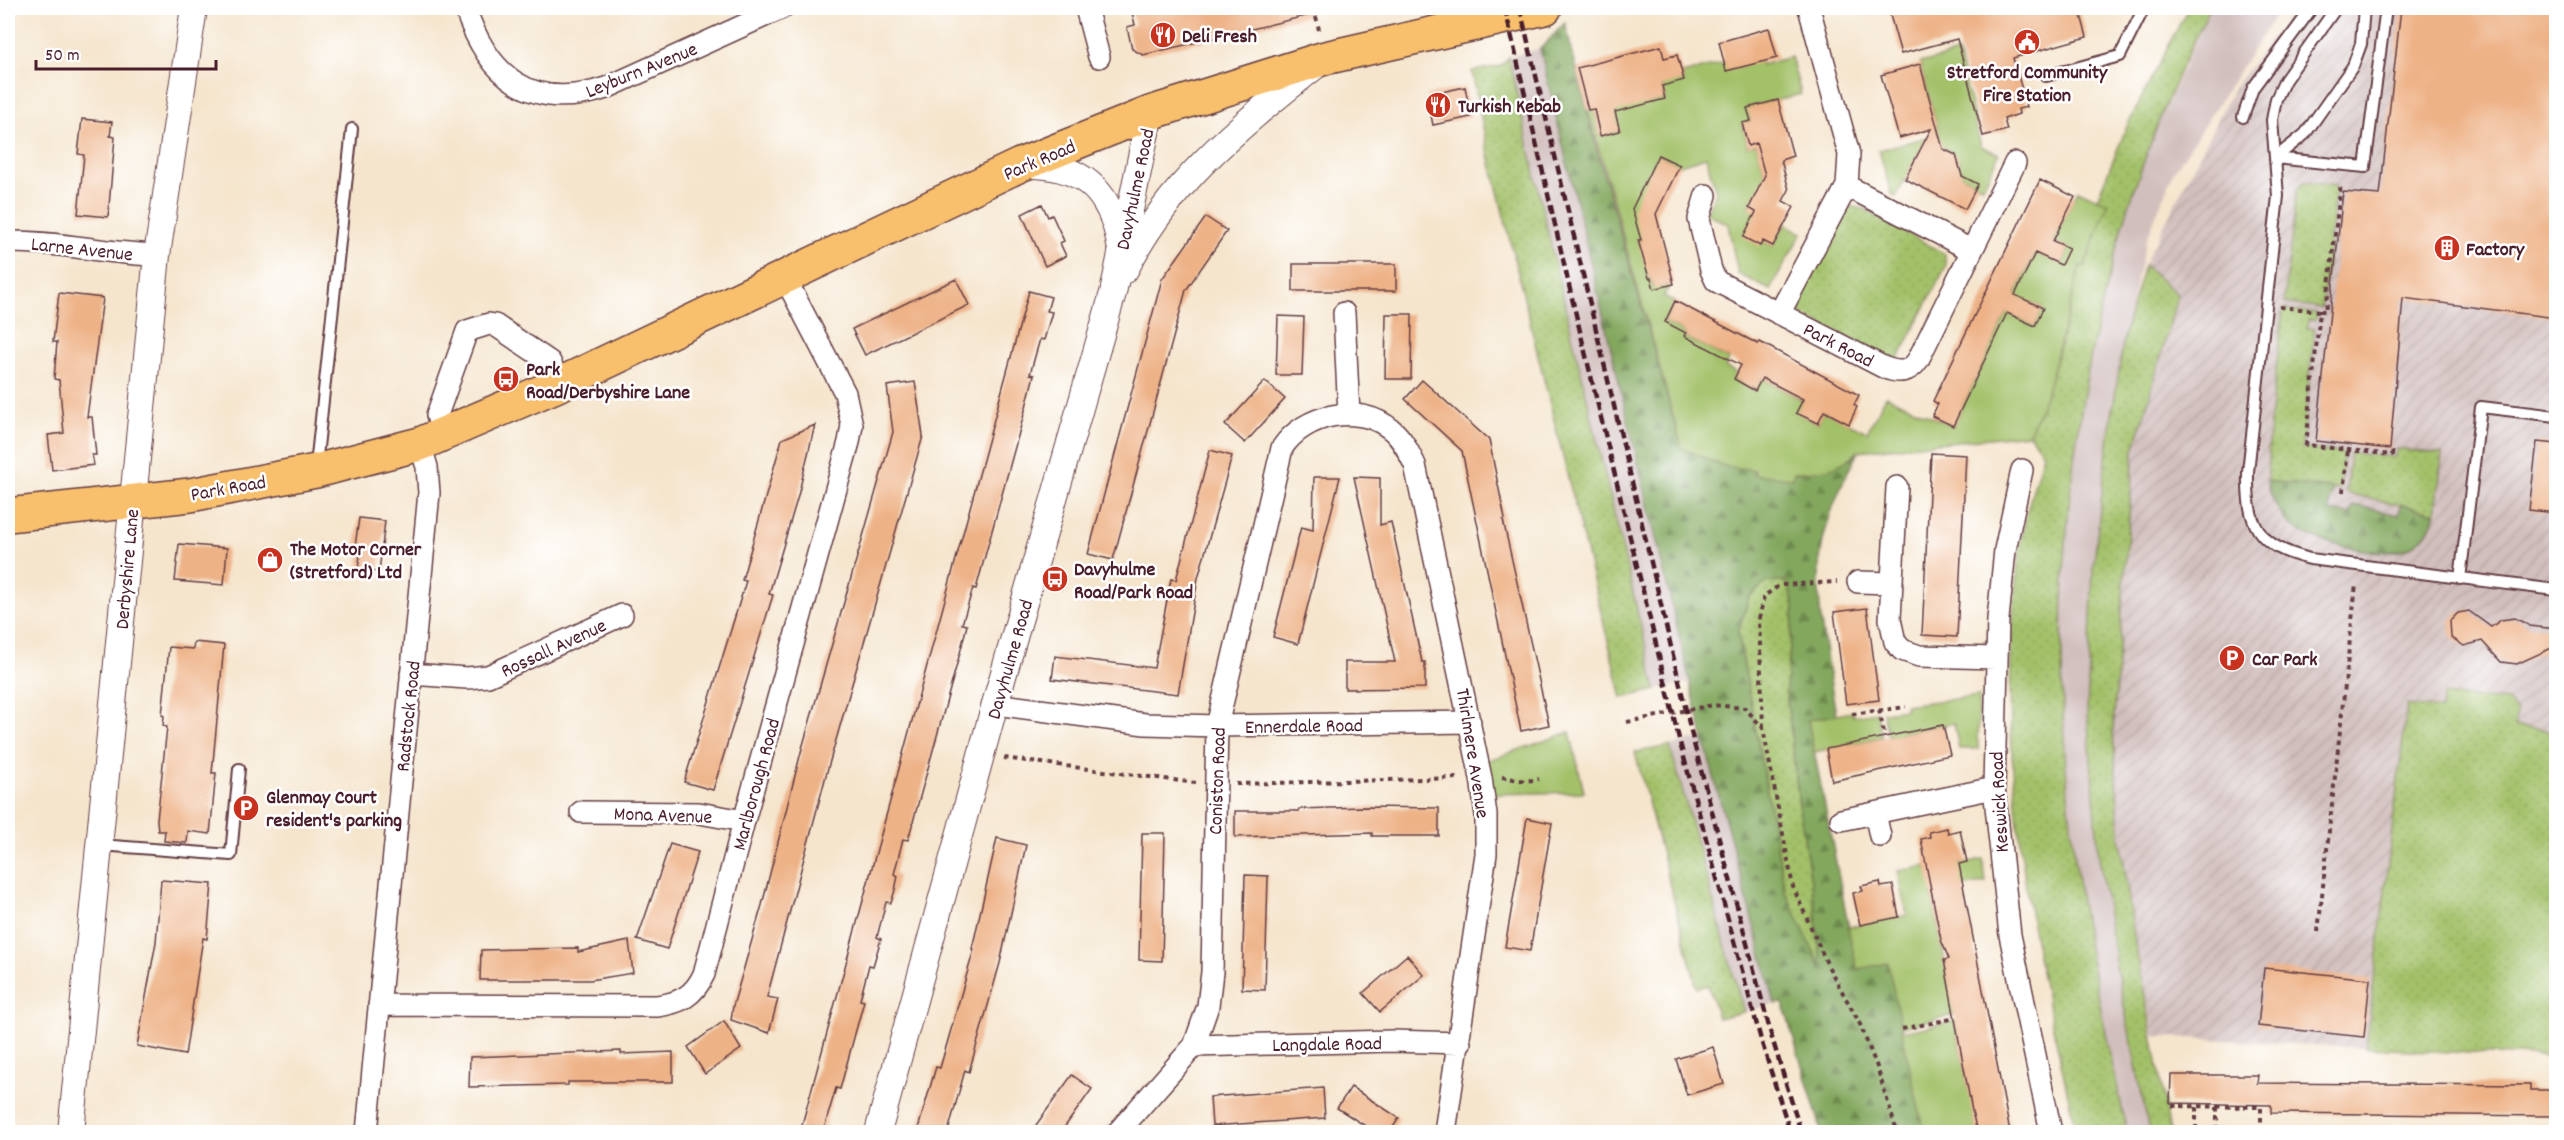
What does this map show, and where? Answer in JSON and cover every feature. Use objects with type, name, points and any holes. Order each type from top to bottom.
[{"type":"main road","name":"Park Road","points":[[8,515],[132,499],[190,495],[316,471],[432,440],[560,384],[1020,165],[1150,113],[1324,58],[1545,8]]},
{"type":"street","name":"Derbyshire Lane","points":[[71,1132],[157,255],[194,8]]},
{"type":"street","name":"Leyburn Avenue","points":[[465,8],[480,47],[496,68],[517,83],[545,94],[563,96],[586,94],[606,88],[782,8]]},
{"type":"street","points":[[1086,8],[1099,57]]},
{"type":"street","name":"Park Road","points":[[1809,8],[1849,153],[1847,186],[1779,314],[1885,368],[1902,372],[1908,370],[1918,360],[2015,163]]},
{"type":"street","points":[[1113,293],[1147,231],[1170,199],[1193,173],[1223,140],[1324,58]]},
{"type":"street","name":"Davyhulme Road","points":[[878,1132],[995,704],[1113,293],[1150,113]]},
{"type":"street","points":[[1020,165],[1044,164],[1066,169],[1085,179],[1103,197],[1112,214],[1121,251]]},
{"type":"street","points":[[1847,186],[1971,250]]},
{"type":"street","points":[[1706,195],[1699,219],[1713,277],[1720,284],[1779,314]]},
{"type":"street","name":"Larne Avenue","points":[[8,242],[51,242],[132,254],[157,255]]},
{"type":"street","name":"Marlborough Road","points":[[379,1005],[657,1006],[686,999],[698,987],[704,974],[852,425],[844,393],[784,276]]},
{"type":"street","points":[[1344,314],[1349,414]]},
{"type":"street","points":[[432,440],[437,415],[467,331],[489,324],[495,325],[546,358],[553,366],[560,384]]},
{"type":"street","name":"Thirlmere Avenue","points":[[1349,414],[1378,421],[1393,430],[1415,465],[1470,722],[1486,815],[1486,854],[1460,1043],[1445,1132]]},
{"type":"street","name":"Coniston Road","points":[[1118,1132],[1194,1046],[1208,1006],[1212,972],[1217,726],[1282,448],[1292,434],[1317,420],[1349,414]]},
{"type":"street","name":"Radstock Road","points":[[367,1132],[429,493],[428,467],[432,440]]},
{"type":"street","name":"Keswick Road","points":[[2022,470],[2005,550],[1996,658],[1994,788],[2010,935],[2051,1132]]},
{"type":"street","points":[[1897,487],[1892,631],[1902,650],[1919,656],[1996,658]]},
{"type":"street","points":[[1858,582],[1892,583]]},
{"type":"street","name":"Rossall Avenue","points":[[411,674],[478,678],[494,674],[622,615]]},
{"type":"street","name":"Ennerdale Road","points":[[995,704],[1122,722],[1217,726],[1470,722]]},
{"type":"street","points":[[1840,820],[1994,788]]},
{"type":"street","name":"Mona Avenue","points":[[581,813],[699,813],[744,821]]},
{"type":"street","points":[[1875,813],[1880,836]]},
{"type":"street","name":"Langdale Road","points":[[1194,1046],[1392,1041],[1460,1043]]},
{"type":"lane","points":[[2046,76],[2120,56],[2144,8]]},
{"type":"lane","points":[[2243,117],[2257,81],[2312,8]]},
{"type":"lane","points":[[2336,8],[2285,80],[2276,99],[2272,120],[2278,196],[2248,472],[2247,497],[2251,519],[2258,533],[2270,545],[2287,554],[2358,567],[2556,590]]},
{"type":"lane","points":[[2275,158],[2305,134],[2353,66],[2361,44],[2364,8]]},
{"type":"lane","points":[[2275,158],[2365,167],[2386,8]]},
{"type":"lane","points":[[316,471],[352,129]]},
{"type":"lane","points":[[2460,579],[2481,407],[2556,416]]},
{"type":"lane","points":[[99,845],[231,855],[239,769]]},
{"type":"path","points":[[2280,307],[2326,312],[2341,183]]},
{"type":"path","points":[[2320,311],[2306,445],[2392,455],[2393,447]]},
{"type":"path","points":[[2343,492],[2348,450]]},
{"type":"path","points":[[1815,582],[1780,585],[1764,596],[1759,620],[1763,728],[1793,887],[1828,966],[1859,1022],[1877,1067],[1897,1132]]},
{"type":"path","points":[[2318,932],[2356,584]]},
{"type":"path","points":[[1627,722],[1713,705],[1745,708],[1763,728]]},
{"type":"path","points":[[1852,714],[1906,707]]},
{"type":"path","points":[[1879,710],[1885,737]]},
{"type":"path","points":[[1480,772],[1526,782],[1539,779]]},
{"type":"path","points":[[1902,1029],[1956,1018]]},
{"type":"path","points":[[2172,1106],[2260,1107],[2261,1126]]},
{"type":"path","points":[[2196,1107],[2196,1132]]},
{"type":"path","points":[[2217,1107],[2217,1132]]},
{"type":"shaded area","points":[[2210,8],[2280,8],[2173,173],[2146,240],[2125,331],[2109,434],[2093,570],[2087,712],[2099,857],[2117,971],[2149,1132],[2127,1132],[2094,975],[2075,859],[2062,713],[2063,569],[2078,432],[2096,326],[2120,229],[2151,140]]},
{"type":"shaded area","points":[[2294,8],[2556,8],[2556,732],[2514,726],[2444,695],[2442,709],[2407,706],[2366,1048],[2154,1036],[2135,942],[2120,836],[2113,730],[2134,451],[2178,295],[2144,265],[2233,89]]},
{"type":"shaded area","points":[[1540,49],[1690,682],[1656,690],[1550,242],[1509,57]]},
{"type":"shaded area","points":[[1703,737],[1775,1004],[1744,1012],[1670,746]]},
{"type":"green space","points":[[2188,8],[2210,8],[2165,107],[2128,210],[2099,316],[2079,423],[2067,532],[2062,641],[2065,750],[2075,859],[2092,962],[2127,1132],[2076,1132],[2031,918],[2015,796],[2011,704],[2013,611],[2025,520],[2043,454],[2029,434],[2047,392],[2080,265],[2084,267],[2107,204],[2097,199],[2128,124]]},
{"type":"green space","points":[[1565,23],[1598,154],[1682,448],[1724,466],[1756,470],[1754,473],[1795,473],[1822,470],[1847,460],[1858,452],[1833,506],[1820,561],[1822,628],[1836,715],[1808,720],[1857,969],[1888,962],[1924,1132],[1822,1132],[1783,1003],[1775,1004],[1703,737],[1540,49]],"holes":[[[1767,582],[1787,582],[1794,605],[1786,690],[1821,968],[1785,891],[1738,633],[1749,597]]]},
{"type":"green space","points":[[1958,53],[1981,146],[1999,154],[1983,187],[1956,173],[1959,166],[1958,161],[1947,160],[1951,152],[1937,145],[1919,152],[1896,197],[1891,194],[1879,150],[1939,134],[1920,63]]},
{"type":"green space","points":[[1509,57],[1550,242],[1656,690],[1622,698],[1487,147],[1472,71],[1501,66]]},
{"type":"green space","points":[[1791,57],[1801,94],[1748,108],[1751,121],[1742,124],[1748,146],[1756,143],[1766,177],[1749,207],[1756,212],[1763,241],[1773,246],[1785,224],[1802,233],[1770,290],[1738,274],[1728,224],[1706,213],[1716,192],[1706,157],[1680,165],[1658,155],[1641,240],[1638,241],[1640,247],[1643,247],[1649,271],[1647,272],[1654,288],[1670,285],[1663,297],[1674,302],[1665,323],[1686,333],[1685,337],[1729,359],[1725,367],[1737,373],[1734,380],[1755,390],[1762,378],[1803,400],[1797,413],[1818,423],[1824,411],[1867,432],[1886,396],[1953,426],[2007,313],[2035,326],[2043,308],[2015,296],[2035,253],[2062,264],[2069,248],[2053,241],[2078,190],[2108,204],[2084,267],[2080,266],[2047,392],[2029,434],[1858,451],[1844,462],[1829,469],[1794,472],[1792,478],[1753,474],[1755,470],[1724,466],[1682,448],[1588,110],[1594,109],[1600,136],[1619,131],[1612,103],[1649,103],[1665,99],[1662,83],[1684,80],[1682,74],[1724,63],[1760,62],[1761,65]]},
{"type":"green space","points":[[2304,182],[2336,186],[2322,308],[2284,303],[2297,189]]},
{"type":"green space","points":[[1850,206],[1864,209],[1945,254],[1946,266],[1899,358],[1889,358],[1804,316],[1799,311],[1798,297],[1843,211]]},
{"type":"green space","points":[[2144,265],[2178,295],[2134,451],[2113,730],[2120,836],[2135,942],[2170,1132],[2149,1132],[2117,971],[2099,857],[2087,712],[2093,570],[2109,434],[2125,331]]},
{"type":"green space","points":[[2283,309],[2316,313],[2315,321],[2308,320],[2307,328],[2315,329],[2302,448],[2344,453],[2340,489],[2267,481],[2270,421]]},
{"type":"green space","points":[[2396,449],[2442,454],[2436,513],[2346,493],[2350,453],[2395,457]]},
{"type":"green space","points":[[2267,481],[2333,488],[2329,511],[2350,514],[2353,505],[2399,515],[2401,505],[2436,513],[2426,533],[2409,548],[2385,552],[2351,548],[2317,539],[2294,528],[2277,507]]},
{"type":"green space","points":[[1767,582],[1788,582],[1794,605],[1786,690],[1822,970],[1785,891],[1738,633],[1749,597]]},
{"type":"green space","points":[[2443,695],[2508,701],[2516,710],[2515,726],[2556,732],[2556,1057],[2366,1048],[2407,705],[2442,709]]},
{"type":"green space","points":[[1979,696],[1978,749],[1959,749],[1954,723],[1888,736],[1883,712],[1906,709],[1905,705]]},
{"type":"green space","points":[[1852,712],[1853,716],[1877,712],[1882,737],[1814,752],[1808,720]]},
{"type":"green space","points":[[1570,732],[1584,792],[1492,794],[1486,761]]},
{"type":"green space","points":[[1670,746],[1744,1012],[1718,1018],[1708,985],[1697,988],[1635,752]]},
{"type":"green space","points":[[1983,859],[1986,882],[1932,894],[1955,1015],[1901,1027],[1888,963],[1857,969],[1848,927],[1907,915],[1898,871],[1926,866],[1928,871]]},
{"type":"green space","points":[[1955,1021],[1977,1132],[1924,1132],[1902,1032]]},
{"type":"building","points":[[1131,8],[1309,8],[1310,15],[1143,55],[1132,49],[1127,27],[1135,25]]},
{"type":"building","points":[[1888,8],[2079,8],[2087,37],[2013,58],[2027,107],[2018,109],[2019,114],[2004,119],[2007,130],[1983,136],[1957,39],[1901,54]]},
{"type":"building","name":"Factory","points":[[2401,8],[2556,8],[2556,318],[2403,298],[2390,449],[2316,441],[2343,192],[2380,195]]},
{"type":"building","points":[[1769,28],[1777,58],[1726,71],[1719,42]]},
{"type":"building","points":[[1661,46],[1664,58],[1677,55],[1684,80],[1662,86],[1665,99],[1615,112],[1620,131],[1600,136],[1594,109],[1588,110],[1577,68]]},
{"type":"building","points":[[1920,64],[1943,149],[1956,155],[1962,176],[1978,184],[1965,209],[1905,179],[1931,129],[1899,138],[1881,75]]},
{"type":"building","points":[[1465,87],[1471,117],[1433,125],[1427,95]]},
{"type":"building","points":[[1778,100],[1793,156],[1781,160],[1789,190],[1783,201],[1794,207],[1773,246],[1763,241],[1760,246],[1743,237],[1756,212],[1749,208],[1765,175],[1756,143],[1748,146],[1742,123],[1751,121],[1747,108]]},
{"type":"building","points":[[82,119],[112,122],[110,136],[115,137],[108,217],[78,214],[84,155],[78,154]]},
{"type":"building","points":[[1658,155],[1680,165],[1656,214],[1674,284],[1654,289],[1638,240],[1641,240],[1632,209]]},
{"type":"building","points":[[2040,180],[2075,197],[2053,241],[2069,248],[2061,265],[2035,253],[2015,295],[2043,308],[2035,326],[2007,313],[1953,426],[1932,416],[1938,404],[1933,401]]},
{"type":"building","points":[[1042,204],[1048,217],[1052,215],[1064,241],[1060,243],[1066,256],[1045,266],[1022,214]]},
{"type":"building","points":[[1206,217],[1227,231],[1186,290],[1113,560],[1088,554],[1162,279]]},
{"type":"building","points":[[1293,264],[1396,264],[1396,291],[1293,291]]},
{"type":"building","points":[[956,279],[969,305],[865,355],[852,329]]},
{"type":"building","points":[[1029,291],[1051,297],[1047,311],[1052,312],[1044,340],[1040,339],[1030,374],[1034,375],[1026,407],[976,589],[973,588],[962,624],[967,625],[960,653],[908,840],[903,839],[894,874],[898,876],[895,890],[891,903],[886,902],[877,937],[881,939],[873,966],[869,965],[860,1000],[864,1001],[840,1089],[836,1088],[823,1132],[800,1132]]},
{"type":"building","points":[[59,293],[103,298],[87,417],[92,417],[96,455],[92,455],[94,465],[52,470],[48,435],[64,433],[59,380],[54,379],[57,342],[53,342]]},
{"type":"building","points":[[1675,301],[1758,344],[1760,342],[1859,395],[1854,405],[1857,407],[1849,424],[1824,411],[1818,423],[1796,413],[1803,399],[1762,378],[1755,391],[1734,379],[1741,365],[1684,336],[1686,333],[1665,322]]},
{"type":"building","points":[[1386,314],[1412,314],[1411,379],[1385,379]]},
{"type":"building","points":[[1278,316],[1304,317],[1302,375],[1276,375]]},
{"type":"building","points":[[1422,380],[1489,440],[1505,519],[1503,520],[1549,725],[1521,731],[1462,451],[1405,399]]},
{"type":"building","points":[[1265,381],[1285,399],[1245,443],[1225,425]]},
{"type":"building","points":[[915,382],[923,436],[828,768],[767,997],[778,999],[769,1033],[731,1020],[733,1006],[762,905],[801,752],[893,432],[887,386]]},
{"type":"building","points":[[815,425],[798,496],[769,594],[773,595],[713,790],[684,782],[746,581],[742,580],[782,439]]},
{"type":"building","points":[[2537,442],[2556,444],[2556,513],[2529,510]]},
{"type":"building","points":[[1210,450],[1232,456],[1198,578],[1178,694],[1052,679],[1055,656],[1154,668],[1171,579],[1176,580]]},
{"type":"building","points":[[1931,453],[1966,455],[1957,637],[1922,635]]},
{"type":"building","points":[[1314,477],[1340,477],[1298,644],[1273,637],[1301,527],[1313,530]]},
{"type":"building","points":[[1354,477],[1380,478],[1380,525],[1391,522],[1422,662],[1425,662],[1425,688],[1345,689],[1345,662],[1395,662]]},
{"type":"building","points":[[359,518],[385,521],[379,572],[358,570],[360,555],[354,554]]},
{"type":"building","points":[[179,544],[227,548],[224,585],[175,581]]},
{"type":"building","points":[[1867,608],[1879,700],[1846,704],[1834,612]]},
{"type":"building","points":[[2469,611],[2491,627],[2501,620],[2515,618],[2530,626],[2556,629],[2556,646],[2517,664],[2501,662],[2482,641],[2464,646],[2451,637],[2450,621],[2458,613]]},
{"type":"building","points":[[194,642],[224,645],[212,773],[216,773],[210,834],[188,831],[187,843],[164,841],[165,831],[158,831],[157,820],[167,727],[163,726],[164,716],[162,715],[169,647],[193,649]]},
{"type":"building","points":[[1943,725],[1950,755],[1832,781],[1826,749]]},
{"type":"building","points":[[1439,808],[1439,836],[1372,836],[1372,833],[1235,837],[1235,811],[1299,811],[1299,809]]},
{"type":"building","points":[[1527,818],[1552,823],[1530,951],[1505,947]]},
{"type":"building","points":[[1947,828],[1948,833],[1960,830],[1967,862],[1959,864],[2010,1132],[1977,1132],[1972,1111],[1944,960],[1949,959],[1941,940],[1921,839],[1930,837],[1929,832]]},
{"type":"building","points":[[1142,833],[1165,833],[1162,961],[1139,960]]},
{"type":"building","points":[[997,838],[1026,845],[1000,963],[969,1072],[965,1070],[948,1132],[917,1132],[936,1067],[940,1068],[974,949],[972,949]]},
{"type":"building","points":[[670,844],[698,852],[667,949],[637,940]]},
{"type":"building","points":[[1245,875],[1268,876],[1265,990],[1242,989]]},
{"type":"building","points":[[161,880],[212,884],[207,939],[203,938],[185,1055],[137,1046],[156,942]]},
{"type":"building","points":[[1880,882],[1881,887],[1893,885],[1899,917],[1860,925],[1853,893],[1863,891],[1861,886]]},
{"type":"building","points":[[629,941],[633,973],[590,980],[480,980],[481,950],[578,948],[578,952]]},
{"type":"building","points":[[1407,955],[1424,975],[1380,1012],[1363,993]]},
{"type":"building","points":[[2264,968],[2370,979],[2364,1037],[2258,1026]]},
{"type":"building","points":[[724,1021],[741,1049],[705,1074],[688,1047]]},
{"type":"building","points":[[1713,1047],[1724,1084],[1687,1095],[1676,1059]]},
{"type":"building","points":[[621,1051],[621,1054],[673,1052],[673,1082],[568,1082],[568,1085],[469,1087],[470,1057]]},
{"type":"building","points":[[1072,1075],[1092,1089],[1061,1132],[1031,1132]]},
{"type":"building","points":[[2171,1075],[2258,1075],[2257,1083],[2530,1085],[2530,1090],[2556,1090],[2556,1116],[2271,1113],[2271,1105],[2170,1103]]},
{"type":"building","points":[[1351,1087],[1399,1118],[1390,1132],[1375,1132],[1337,1108]]},
{"type":"building","points":[[1323,1088],[1325,1118],[1212,1126],[1210,1097]]},
{"type":"railway","points":[[1505,8],[1571,294],[1680,743],[1761,1040],[1790,1132]]},
{"type":"railway","points":[[1520,8],[1693,740],[1772,1038],[1801,1132]]},
{"type":"place","name":"Deli Fresh","points":[[1163,35]]},
{"type":"place","name":"Stretford Community Fire Station","points":[[2027,42]]},
{"type":"place","name":"Turkish Kebab","points":[[1438,105]]},
{"type":"place","name":"Factory","points":[[2447,248]]},
{"type":"place","name":"Park Road/Derbyshire Lane","points":[[506,379]]},
{"type":"place","name":"The Motor Corner (Stretford) Ltd","points":[[270,560]]},
{"type":"place","name":"Davyhulme Road/Park Road","points":[[1055,579]]},
{"type":"place","name":"Car Park","points":[[2232,658]]},
{"type":"place","name":"Glenmay Court resident's parking","points":[[246,808]]}]
